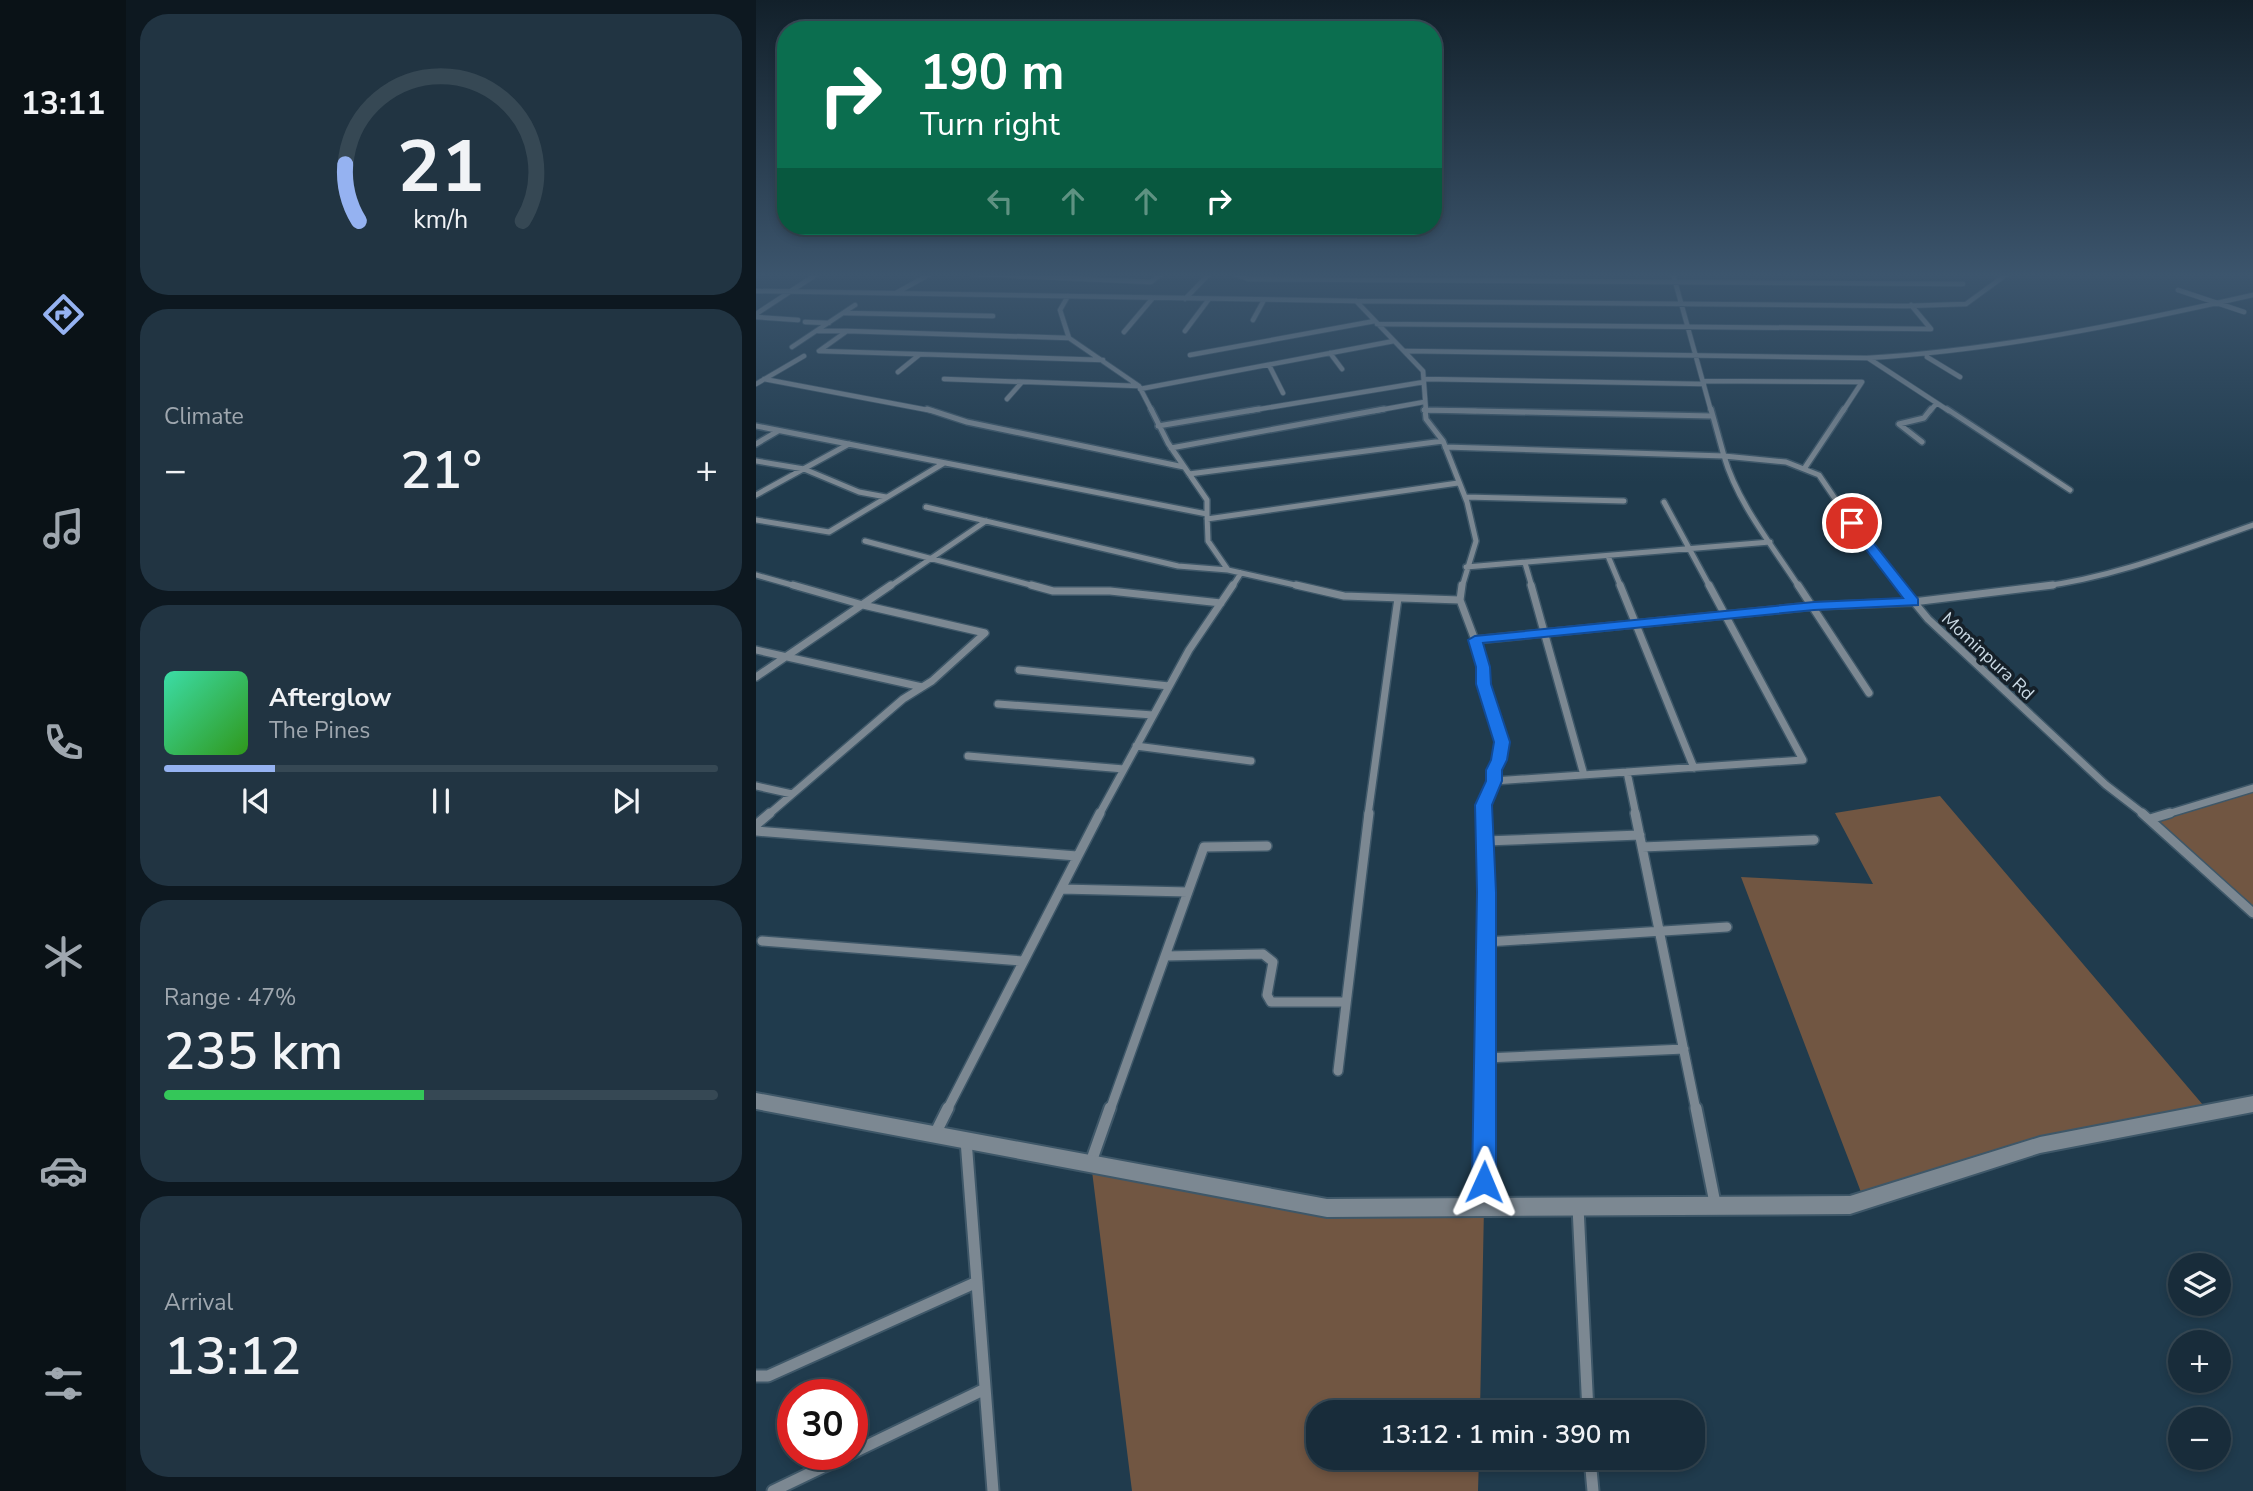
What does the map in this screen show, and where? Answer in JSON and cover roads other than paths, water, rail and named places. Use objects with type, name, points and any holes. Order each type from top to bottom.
[{"type":"street","points":[[792,347],[797,344]]},
{"type":"street","points":[[830,344],[819,352],[1103,360]]},
{"type":"street","points":[[1078,344],[1140,388],[1158,426],[1206,500],[1208,541],[1228,570]]},
{"type":"street","points":[[1190,355],[1256,344]]},
{"type":"street","points":[[944,379],[1140,388],[1380,344]]},
{"type":"street","points":[[1397,344],[1423,371],[1426,419],[1444,444],[1465,497],[1476,541],[1466,567],[1460,600],[1483,667],[1484,684],[1502,742],[1494,770],[1494,781],[1483,805],[1486,942],[1484,1207]]},
{"type":"street","points":[[1692,344],[1724,456],[1743,502],[1869,693]]},
{"type":"street","points":[[1405,351],[1867,358],[1927,356],[2007,344]]},
{"type":"street","points":[[1330,353],[1342,369]]},
{"type":"street","points":[[898,372],[920,355]]},
{"type":"street","points":[[756,384],[804,356]]},
{"type":"street","points":[[1927,356],[1960,377]]},
{"type":"street","points":[[1867,358],[2070,490]]},
{"type":"street","points":[[1269,365],[1283,393]]},
{"type":"street","points":[[764,379],[917,406],[967,422],[1184,467]]},
{"type":"street","points":[[1158,426],[1424,380],[1862,382],[1804,469]]},
{"type":"street","points":[[1007,399],[1022,382]]},
{"type":"street","points":[[1171,448],[1424,402]]},
{"type":"street","points":[[1923,442],[1899,424],[1924,418],[1936,404]]},
{"type":"street","points":[[1424,410],[1712,416]]},
{"type":"street","points":[[756,426],[1207,517],[1458,483]]},
{"type":"street","points":[[756,444],[779,430]]},
{"type":"street","points":[[756,495],[849,444]]},
{"type":"street","name":"Mominpura Rd","points":[[1189,474],[1444,444],[1724,456],[1786,462],[1819,475],[1865,543],[1913,602],[2106,785],[2150,819],[2253,913]]},
{"type":"street","points":[[756,461],[804,469],[859,492],[887,497]]},
{"type":"street","points":[[756,520],[829,532],[944,463]]},
{"type":"street","points":[[1465,497],[1624,501]]},
{"type":"street","points":[[1494,781],[1803,760],[1664,502]]},
{"type":"street","points":[[926,506],[1178,566],[1228,570],[1344,596],[1460,600]]},
{"type":"street","points":[[756,677],[986,521]]},
{"type":"street","points":[[1475,640],[1814,606],[1913,602],[2080,582],[2130,568],[2253,524]]},
{"type":"street","points":[[865,541],[1053,591],[1110,591],[1222,603]]},
{"type":"street","points":[[1466,567],[1770,542]]},
{"type":"street","points":[[1608,556],[1694,768]]},
{"type":"street","points":[[1524,563],[1584,775]]},
{"type":"street","points":[[935,1134],[1136,746],[1189,650],[1241,573]]},
{"type":"street","points":[[756,575],[863,605],[985,633],[922,687],[903,699],[756,825]]},
{"type":"street","points":[[1338,1071],[1378,733],[1398,598]]},
{"type":"street","points":[[756,650],[922,687]]},
{"type":"street","points":[[1019,670],[1169,686]]},
{"type":"street","points":[[998,704],[1153,715]]},
{"type":"street","points":[[1136,746],[1251,761]]},
{"type":"street","points":[[968,756],[1124,769]]},
{"type":"street","points":[[1627,772],[1716,1206]]},
{"type":"street","points":[[756,786],[793,794]]},
{"type":"street","points":[[2150,819],[2253,788]]},
{"type":"street","points":[[756,831],[1077,856]]},
{"type":"street","points":[[1485,841],[1640,835]]},
{"type":"street","points":[[1642,847],[1814,841]]},
{"type":"street","points":[[1091,1163],[1204,848],[1267,846]]},
{"type":"street","points":[[1061,889],[1188,892]]},
{"type":"street","points":[[1486,942],[1727,927]]},
{"type":"street","points":[[762,942],[1023,961]]},
{"type":"street","points":[[1166,956],[1263,954],[1273,962],[1267,995],[1271,1002],[1346,1002]]},
{"type":"street","points":[[1485,1058],[1684,1049]]},
{"type":"street","points":[[756,1101],[1327,1208],[1850,1205],[2040,1145],[2253,1104]]},
{"type":"street","points":[[966,1140],[993,1491]]},
{"type":"street","points":[[1578,1206],[1587,1400]]},
{"type":"street","points":[[756,1376],[768,1376],[977,1282]]},
{"type":"street","points":[[868,1446],[985,1389]]},
{"type":"street","points":[[773,1491],[817,1470]]},
{"type":"street","points":[[1591,1470],[1593,1491]]}]
